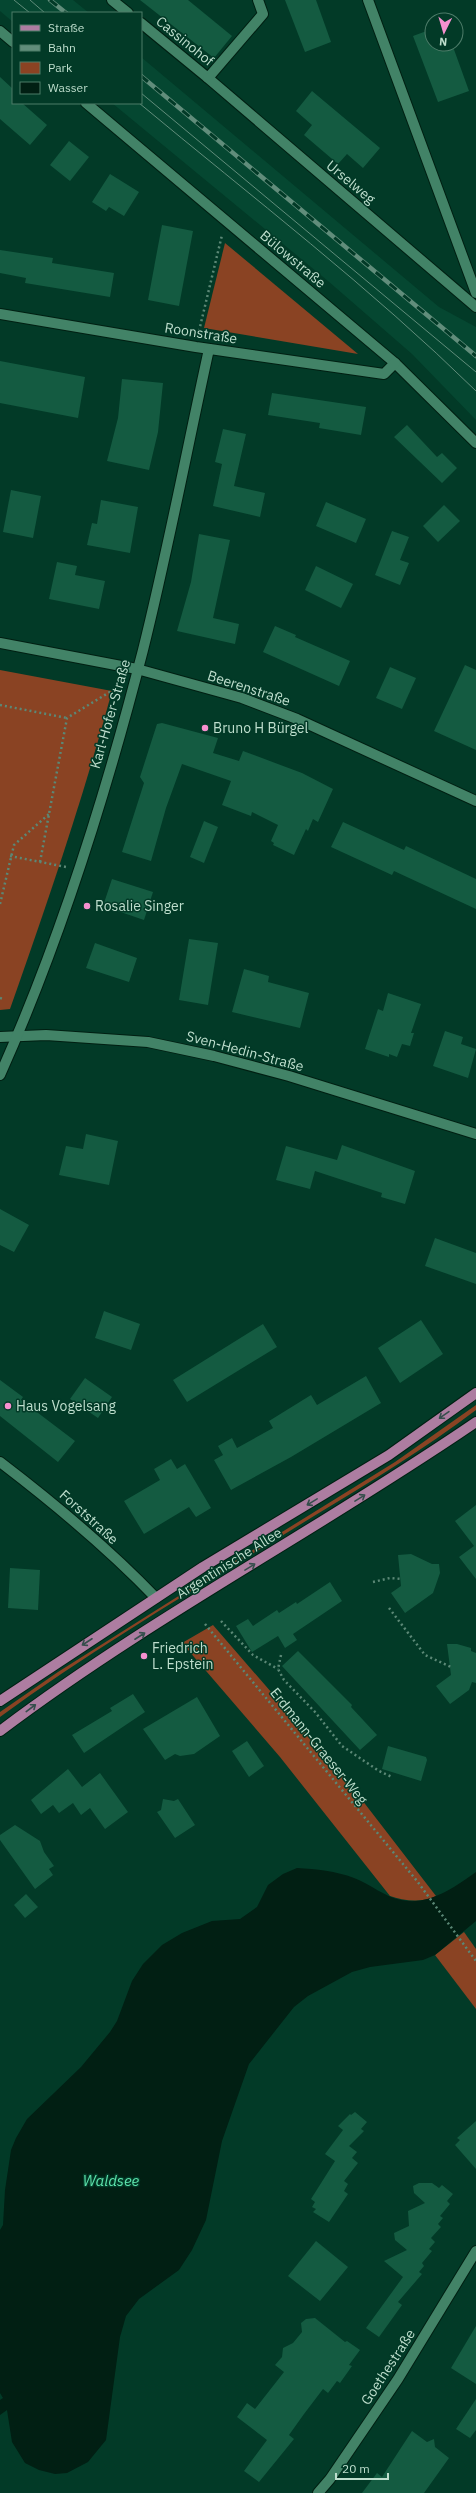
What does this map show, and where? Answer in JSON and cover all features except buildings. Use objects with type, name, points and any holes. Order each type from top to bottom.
[{"type":"main road","name":"Argentinische Allee","points":[[0,1700],[156,1598],[389,1455],[476,1393]]},
{"type":"main road","name":"Argentinische Allee","points":[[0,1731],[35,1705],[148,1630],[402,1473],[476,1422]]},
{"type":"street","points":[[112,0],[127,12]]},
{"type":"street","name":"Cassinohof","points":[[142,25],[208,78],[263,14],[258,0]]},
{"type":"street","points":[[368,0],[476,293]]},
{"type":"street","points":[[0,31],[12,41]]},
{"type":"street","name":"Urselweg","points":[[208,78],[476,307]]},
{"type":"street","name":"Bülowstraße","points":[[87,104],[395,363],[476,443]]},
{"type":"street","name":"Roonstraße","points":[[0,314],[209,349],[384,374],[395,363]]},
{"type":"street","name":"Karl-Hofer-Straße","points":[[0,1075],[17,1036],[79,870],[137,669],[209,349]]},
{"type":"street","name":"Beerenstraße","points":[[0,643],[137,669],[242,698],[297,719],[476,801]]},
{"type":"street","name":"Sven-Hedin-Straße","points":[[0,1037],[102,1037],[148,1042],[207,1054],[289,1076],[476,1134]]},
{"type":"street","name":"Forststraße","points":[[0,1462],[53,1503],[133,1574],[156,1598]]},
{"type":"street","name":"Goethestraße","points":[[318,2493],[330,2479],[398,2379],[476,2251]]},
{"type":"path","points":[[199,331],[222,234]]},
{"type":"path","points":[[0,705],[66,718],[118,687]]},
{"type":"path","points":[[40,862],[66,718]]},
{"type":"path","points":[[0,904],[10,856],[14,845],[49,813]]},
{"type":"path","points":[[10,856],[66,867]]},
{"type":"path","points":[[373,1582],[390,1578],[402,1578]]},
{"type":"path","points":[[389,1608],[425,1655],[452,1667]]},
{"type":"path","points":[[220,1621],[253,1655],[278,1669],[284,1680],[316,1712],[342,1746],[378,1772],[392,1777]]},
{"type":"path","name":"Erdmann-Graeser-Weg","points":[[205,1624],[417,1881],[476,1961]]},
{"type":"path","points":[[278,1669],[281,1655]]},
{"type":"shaded area","points":[[0,0],[73,0],[88,12],[12,12],[12,21],[0,11]]},
{"type":"shaded area","points":[[142,58],[439,307],[476,327],[476,420],[412,354],[328,281],[113,104],[142,104]]},
{"type":"green space","points":[[225,243],[358,354],[204,328]]},
{"type":"green space","points":[[0,670],[112,691],[64,851],[10,1009],[0,1010]]},
{"type":"green space","points":[[476,1405],[476,1410],[416,1452],[116,1638],[0,1717],[0,1712],[58,1672],[395,1462]]},
{"type":"green space","points":[[213,1625],[342,1774],[436,1896],[425,1900],[413,1900],[390,1896],[280,1757],[182,1643]]},
{"type":"green space","points":[[464,1932],[476,1949],[476,2009],[435,1955]]},
{"type":"water","name":"Waldsee","points":[[297,1868],[326,1871],[347,1876],[389,1896],[401,1900],[411,1901],[431,1898],[441,1894],[476,1872],[476,1921],[435,1955],[423,1960],[370,1967],[352,1972],[308,1996],[294,2007],[249,2064],[222,2141],[206,2220],[192,2250],[179,2270],[139,2299],[126,2316],[120,2337],[106,2440],[88,2462],[67,2473],[55,2474],[39,2470],[25,2463],[12,2442],[7,2410],[0,2415],[0,2400],[3,2398],[0,2393],[0,2230],[3,2225],[5,2190],[11,2150],[16,2138],[27,2119],[81,2067],[110,2032],[117,2021],[132,1981],[143,1964],[162,1945],[182,1933],[212,1921],[240,1919],[257,1907],[268,1885],[283,1874]]},
{"type":"tram line","points":[[14,0],[29,12]]},
{"type":"tram line","points":[[30,0],[44,12]]},
{"type":"tram line","points":[[142,94],[476,372]]},
{"type":"tram line","points":[[140,104],[353,279],[476,391]]},
{"type":"railway","points":[[50,0],[65,12]]},
{"type":"railway","points":[[142,77],[476,356]]},
{"type":"place","name":"Bruno H Bürgel","points":[[205,728]]},
{"type":"place","name":"Rosalie Singer","points":[[87,906]]},
{"type":"place","name":"Haus Vogelsang","points":[[8,1406]]},
{"type":"place","name":"Friedrich L. Epstein","points":[[144,1656]]}]
